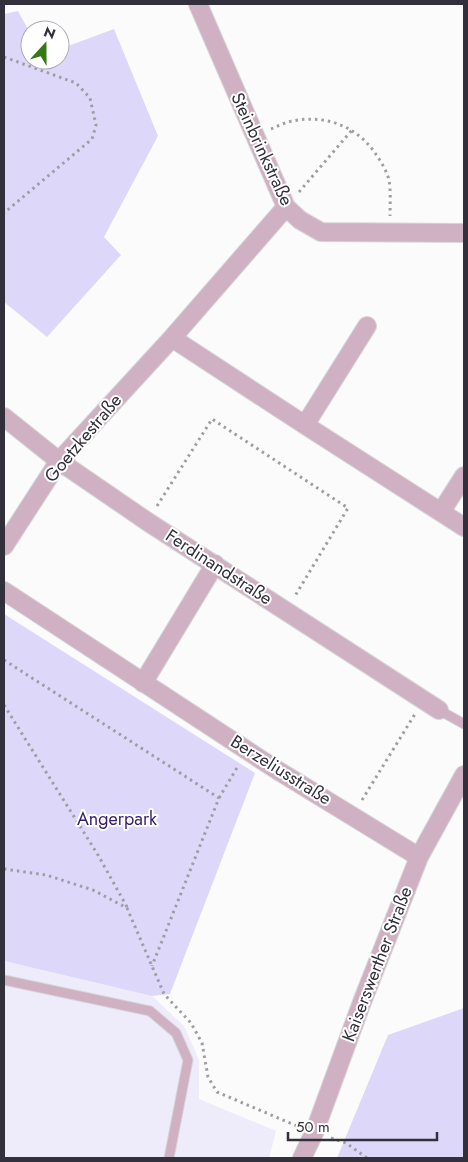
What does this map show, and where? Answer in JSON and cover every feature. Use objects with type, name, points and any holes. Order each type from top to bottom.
[{"type":"street","name":"Steinbrinkstraße","points":[[198,4],[286,207],[300,220],[321,232],[464,232]]},
{"type":"street","name":"Goetzkestraße","points":[[4,546],[59,461],[172,338],[286,207]]},
{"type":"street","points":[[304,425],[367,326]]},
{"type":"street","points":[[172,338],[464,527]]},
{"type":"street","name":"Ferdinandstraße","points":[[4,417],[59,461],[148,522],[439,710]]},
{"type":"street","points":[[441,512],[464,476]]},
{"type":"street","points":[[144,683],[215,564]]},
{"type":"street","name":"Berzeliusstraße","points":[[4,592],[277,770],[418,856]]},
{"type":"street","name":"Kaiserswerther Straße","points":[[302,1158],[314,1133],[418,856],[464,774]]},
{"type":"lane","points":[[439,710],[464,724]]},
{"type":"lane","points":[[4,980],[150,1011],[176,1033],[188,1060],[170,1158]]},
{"type":"path","points":[[4,57],[76,83],[90,98],[96,125],[92,139],[4,213]]},
{"type":"path","points":[[254,136],[291,121],[308,119],[325,119],[352,130],[372,148],[389,180],[391,232]]},
{"type":"path","points":[[286,207],[352,130]]},
{"type":"path","points":[[148,522],[212,419],[348,508],[286,611]]},
{"type":"path","points":[[4,660],[219,798]]},
{"type":"path","points":[[352,816],[424,700]]},
{"type":"path","points":[[4,705],[98,855],[128,908],[164,994],[191,1023],[202,1043],[208,1077],[217,1092],[314,1133],[346,1143],[367,1158]]},
{"type":"path","points":[[152,966],[219,798],[248,750]]},
{"type":"path","points":[[4,869],[46,875],[93,890],[128,908]]},
{"type":"shaded area","points":[[4,961],[152,996],[184,1026],[199,1060],[199,1099],[276,1131],[269,1158],[4,1158]]},
{"type":"green space","points":[[18,11],[23,20],[20,20],[20,70],[70,70],[70,45],[114,29],[158,136],[104,237],[121,255],[47,337],[4,302],[4,14]]},
{"type":"green space","name":"Angerpark","points":[[4,614],[255,773],[170,994],[152,996],[4,961]]},
{"type":"green space","points":[[464,1008],[464,1158],[337,1158],[388,1035]]}]
